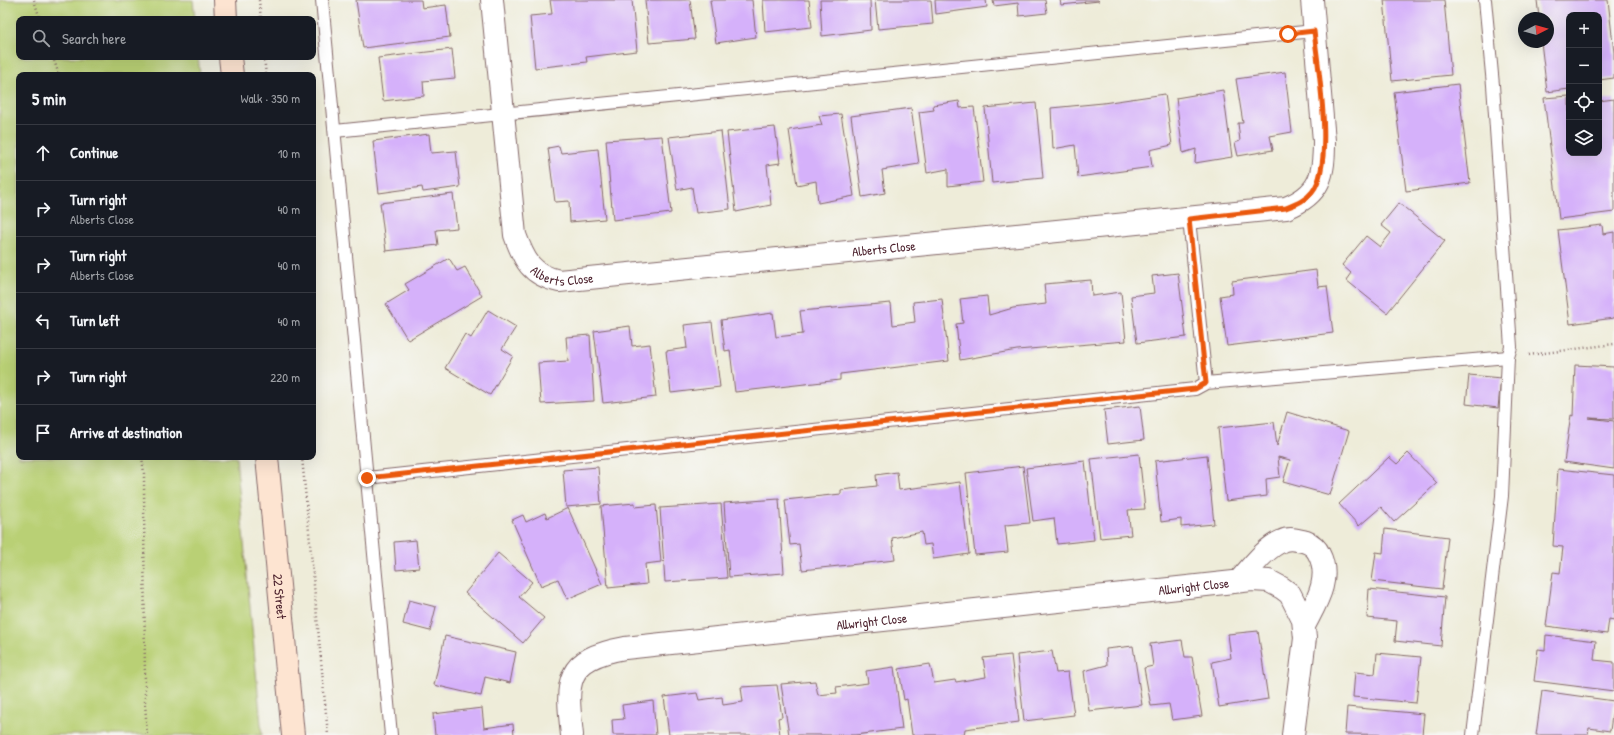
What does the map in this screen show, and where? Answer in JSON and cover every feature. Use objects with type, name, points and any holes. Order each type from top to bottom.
[{"type":"main road","points":[[225,0],[226,16]]},
{"type":"main road","points":[[230,60],[232,72]]},
{"type":"main road","name":"22 Street","points":[[267,460],[293,735]]},
{"type":"street","name":"Alberts Close","points":[[492,0],[515,235],[528,265],[548,279],[559,281],[1189,219],[1286,208],[1301,202],[1312,192],[1321,178],[1324,141],[1312,0]]},
{"type":"street","name":"Allwright Close","points":[[1239,581],[1270,548],[1282,540],[1295,539],[1309,543],[1318,551],[1324,562],[1324,576],[1322,589],[1304,626]]},
{"type":"street","name":"Allwright Close","points":[[572,735],[569,692],[571,678],[578,667],[590,658],[604,652],[625,648],[1239,581],[1268,581],[1290,594],[1298,606],[1304,626],[1305,638],[1293,735]]},
{"type":"lane","points":[[322,0],[391,735]]},
{"type":"lane","points":[[1473,735],[1502,496],[1508,358],[1511,347],[1493,85],[1485,0]]},
{"type":"lane","points":[[334,130],[1314,31]]},
{"type":"lane","points":[[1189,219],[1206,383]]},
{"type":"lane","points":[[367,478],[1195,389],[1206,383],[1508,358]]},
{"type":"path","points":[[34,0],[39,16]]},
{"type":"path","points":[[259,0],[261,16]]},
{"type":"path","points":[[54,60],[58,72]]},
{"type":"path","points":[[264,60],[266,72]]},
{"type":"path","points":[[1508,358],[1614,344]]},
{"type":"path","points":[[142,460],[145,511],[145,701],[148,735]]},
{"type":"path","points":[[302,460],[328,735]]},
{"type":"green space","points":[[0,0],[193,0],[195,16],[16,16],[16,60],[198,60],[200,72],[16,72],[16,460],[236,460],[262,735],[0,735]]},
{"type":"building","points":[[356,0],[421,0],[422,8],[446,5],[450,37],[363,48]]},
{"type":"building","points":[[550,0],[632,0],[637,51],[586,57],[587,62],[535,68],[530,16],[552,14]]},
{"type":"building","points":[[645,0],[690,0],[695,39],[649,43]]},
{"type":"building","points":[[710,0],[752,0],[756,37],[716,43]]},
{"type":"building","points":[[763,0],[809,0],[812,27],[765,32]]},
{"type":"building","points":[[820,0],[870,0],[871,30],[822,36]]},
{"type":"building","points":[[875,0],[931,0],[933,24],[878,29]]},
{"type":"building","points":[[935,0],[986,0],[987,7],[936,14]]},
{"type":"building","points":[[993,0],[1045,0],[1047,13],[1019,16],[1018,3],[994,6]]},
{"type":"building","points":[[1060,0],[1098,0],[1099,1],[1061,5]]},
{"type":"building","points":[[1384,0],[1444,0],[1451,75],[1392,81]]},
{"type":"building","points":[[1537,0],[1608,0],[1614,53],[1614,78],[1602,80],[1602,12],[1566,12],[1566,89],[1547,92],[1542,48],[1554,48],[1554,12],[1538,12]]},
{"type":"building","points":[[452,49],[455,78],[423,81],[424,96],[383,101],[378,58]]},
{"type":"building","points":[[1285,72],[1292,132],[1270,136],[1273,150],[1238,156],[1235,143],[1240,141],[1238,123],[1243,123],[1236,79]]},
{"type":"building","points":[[1458,84],[1470,183],[1406,191],[1394,92]]},
{"type":"building","points":[[1223,90],[1232,157],[1195,163],[1196,149],[1183,153],[1176,98]]},
{"type":"building","points":[[1165,94],[1172,145],[1150,150],[1152,167],[1078,177],[1075,145],[1053,149],[1051,108],[1103,103]]},
{"type":"building","points":[[1566,96],[1566,156],[1602,156],[1602,101],[1614,99],[1614,212],[1559,219],[1544,98]]},
{"type":"building","points":[[959,101],[960,108],[974,107],[983,182],[948,186],[948,169],[927,173],[919,112],[934,110],[933,105]]},
{"type":"building","points":[[1036,103],[1043,178],[992,183],[985,108]]},
{"type":"building","points":[[911,108],[919,164],[882,170],[885,193],[862,197],[851,116]]},
{"type":"building","points":[[841,114],[854,196],[818,203],[816,181],[797,185],[789,130],[822,125],[819,116]]},
{"type":"building","points":[[775,127],[780,163],[767,165],[771,205],[736,212],[727,132]]},
{"type":"building","points":[[721,131],[730,209],[696,213],[692,187],[677,190],[669,137]]},
{"type":"building","points":[[429,134],[431,153],[456,151],[460,187],[423,192],[422,187],[379,193],[373,141]]},
{"type":"building","points":[[662,136],[671,213],[613,220],[606,140]]},
{"type":"building","points":[[559,146],[561,153],[598,149],[605,219],[570,222],[569,201],[555,202],[548,148]]},
{"type":"building","points":[[453,194],[457,228],[436,230],[438,245],[386,251],[380,203]]},
{"type":"building","points":[[1399,203],[1445,241],[1387,313],[1346,280],[1351,273],[1342,265],[1366,236],[1380,247],[1391,233],[1381,225]]},
{"type":"building","points":[[1602,225],[1603,234],[1614,232],[1614,318],[1570,324],[1558,230]]},
{"type":"building","points":[[449,258],[457,271],[465,267],[482,296],[408,340],[386,304],[409,290],[405,284]]},
{"type":"building","points":[[1316,270],[1318,287],[1327,286],[1333,333],[1227,346],[1220,296],[1233,294],[1232,281]]},
{"type":"building","points":[[1178,273],[1186,337],[1137,343],[1131,296],[1154,293],[1152,276]]},
{"type":"building","points":[[1091,280],[1092,296],[1121,292],[1126,341],[1017,350],[960,360],[956,324],[963,323],[960,299],[987,296],[989,315],[1013,308],[1046,304],[1044,284]]},
{"type":"building","points":[[942,299],[949,361],[840,374],[840,380],[735,392],[730,350],[725,351],[721,320],[773,313],[776,337],[803,334],[800,311],[891,303],[893,325],[915,322],[913,302]]},
{"type":"building","points":[[488,310],[516,327],[502,349],[513,356],[490,395],[445,368],[465,334],[471,338]]},
{"type":"building","points":[[712,322],[720,387],[671,393],[666,351],[687,348],[684,325]]},
{"type":"building","points":[[630,326],[632,346],[650,344],[656,397],[603,403],[594,331]]},
{"type":"building","points":[[590,335],[594,401],[541,404],[538,363],[568,361],[566,337]]},
{"type":"building","points":[[1575,365],[1614,367],[1614,419],[1589,418],[1614,421],[1614,469],[1564,462],[1571,415],[1573,416]]},
{"type":"building","points":[[1469,375],[1501,378],[1498,408],[1466,404]]},
{"type":"building","points":[[1140,406],[1144,440],[1108,444],[1104,410]]},
{"type":"building","points":[[1287,412],[1349,431],[1330,495],[1283,482],[1290,460],[1278,457],[1280,477],[1266,479],[1267,496],[1226,501],[1218,428],[1274,422],[1277,446]]},
{"type":"building","points":[[1408,453],[1437,483],[1394,522],[1381,507],[1359,526],[1339,504],[1389,457],[1397,464]]},
{"type":"building","points":[[1139,454],[1145,509],[1128,510],[1131,535],[1100,538],[1091,459]]},
{"type":"building","points":[[1207,455],[1214,524],[1181,527],[1181,519],[1161,522],[1155,461]]},
{"type":"building","points":[[1085,461],[1094,540],[1057,544],[1054,518],[1033,521],[1026,468]]},
{"type":"building","points":[[1023,466],[1030,523],[1005,525],[1008,552],[975,555],[966,473]]},
{"type":"building","points":[[598,467],[601,504],[566,507],[563,470]]},
{"type":"building","points":[[1558,469],[1614,475],[1614,620],[1609,619],[1607,634],[1546,626],[1553,572],[1560,573],[1563,547],[1553,546]]},
{"type":"building","points":[[897,472],[899,490],[960,482],[969,554],[933,559],[931,544],[924,545],[922,532],[892,538],[895,560],[802,570],[799,544],[790,545],[785,500],[841,494],[841,490],[877,486],[876,475]]},
{"type":"building","points":[[779,499],[784,573],[729,577],[724,503]]},
{"type":"building","points":[[635,503],[635,507],[656,505],[661,562],[645,564],[647,584],[608,588],[601,506]]},
{"type":"building","points":[[721,504],[727,578],[665,582],[660,508]]},
{"type":"building","points":[[568,508],[602,584],[567,599],[558,579],[541,586],[512,520],[523,515],[526,522],[545,513],[547,518]]},
{"type":"building","points":[[1385,529],[1448,537],[1442,589],[1372,581],[1376,552],[1383,553]]},
{"type":"building","points":[[416,540],[419,568],[396,570],[394,542]]},
{"type":"building","points":[[498,553],[532,582],[519,597],[544,618],[523,643],[465,593]]},
{"type":"building","points":[[1369,589],[1445,597],[1441,646],[1395,641],[1397,621],[1367,618]]},
{"type":"building","points":[[409,600],[436,607],[430,631],[403,624]]},
{"type":"building","points":[[1258,631],[1268,699],[1219,707],[1212,662],[1231,658],[1228,634]]},
{"type":"building","points":[[1546,635],[1596,641],[1594,660],[1614,662],[1614,691],[1534,681],[1538,649],[1545,650]]},
{"type":"building","points":[[445,636],[516,652],[510,683],[485,677],[481,696],[434,685]]},
{"type":"building","points":[[1182,640],[1185,657],[1192,657],[1202,716],[1172,720],[1169,704],[1151,706],[1144,668],[1153,666],[1150,644]]},
{"type":"building","points":[[1133,646],[1142,705],[1089,711],[1084,671],[1107,665],[1106,649]]},
{"type":"building","points":[[1052,651],[1056,673],[1068,672],[1074,715],[1024,721],[1017,655]]},
{"type":"building","points":[[1377,653],[1421,657],[1416,703],[1353,697],[1355,672],[1375,674]]},
{"type":"building","points":[[1011,655],[1019,722],[965,729],[964,735],[912,735],[907,699],[904,700],[899,669],[930,664],[934,683],[955,680],[956,682],[986,677],[983,658]]},
{"type":"building","points":[[894,667],[902,729],[855,735],[789,735],[781,684],[815,681],[818,695],[837,693],[836,687],[868,683],[866,671]]},
{"type":"building","points":[[777,685],[782,717],[778,718],[780,735],[669,735],[664,697],[697,693],[699,700],[722,697],[723,705],[743,702],[741,687]]},
{"type":"building","points":[[1542,691],[1614,701],[1610,731],[1589,728],[1588,735],[1536,735]]},
{"type":"building","points":[[653,701],[656,735],[613,735],[612,720],[624,719],[622,705]]},
{"type":"building","points":[[1347,707],[1424,714],[1422,735],[1345,734]]},
{"type":"building","points":[[482,708],[484,728],[513,724],[514,735],[435,735],[433,714]]},
{"type":"route","points":[[367,478],[1195,389],[1206,383],[1189,219],[1271,211],[1286,208],[1301,202],[1312,192],[1321,178],[1324,158],[1324,141],[1314,31],[1288,34]]}]
